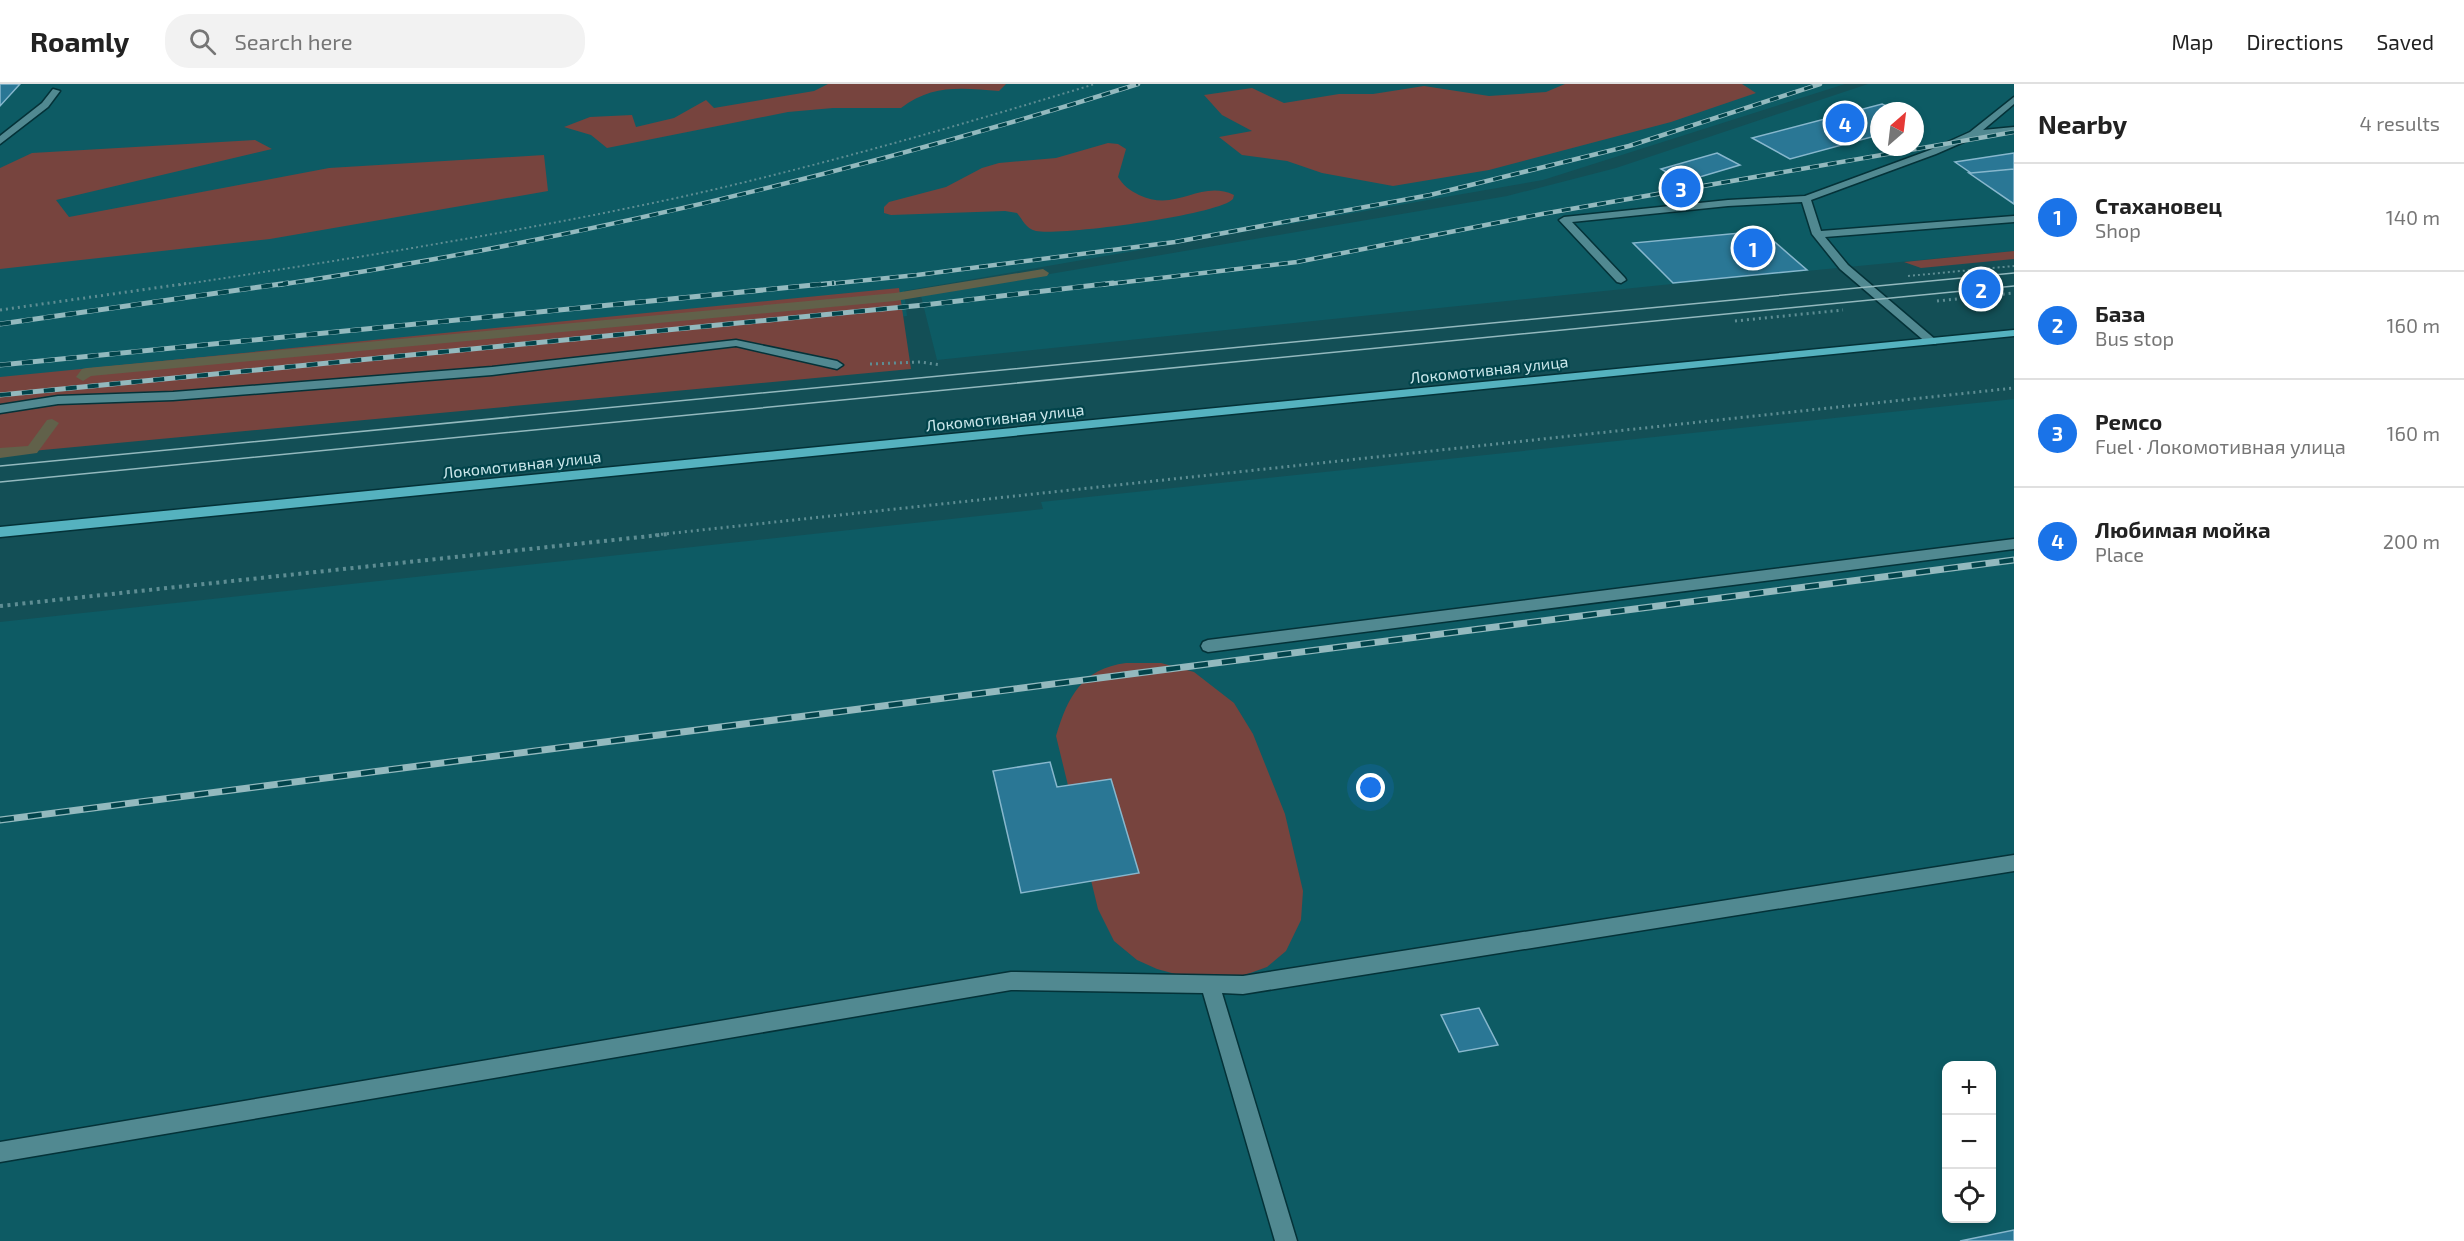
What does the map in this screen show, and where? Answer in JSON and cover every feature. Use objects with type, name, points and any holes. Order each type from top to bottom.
[{"type":"main road","name":"Локомотивная улица","points":[[0,532],[2014,333]]},
{"type":"lane","points":[[0,141],[45,105],[56,91]]},
{"type":"lane","points":[[1621,280],[1564,220],[1728,203],[1806,198],[1933,152],[1973,134],[2014,100]]},
{"type":"lane","points":[[1973,134],[2014,130]]},
{"type":"lane","points":[[1806,198],[1817,234],[1844,267],[1932,342]]},
{"type":"lane","points":[[1817,234],[2014,219]]},
{"type":"lane","points":[[0,409],[58,400],[173,396],[492,370],[736,342],[837,365]]},
{"type":"lane","points":[[1208,646],[2014,544]]},
{"type":"lane","points":[[0,1152],[1011,981],[1243,985],[2014,863]]},
{"type":"lane","points":[[1210,984],[1286,1241]]},
{"type":"path","points":[[0,310],[213,281],[422,248],[635,207],[811,165],[964,124],[1095,84]]},
{"type":"path","points":[[1860,280],[2014,266]]},
{"type":"path","points":[[1735,321],[1847,310]]},
{"type":"path","points":[[837,365],[920,362],[941,365]]},
{"type":"path","points":[[0,606],[2014,388]]},
{"type":"shaded area","points":[[0,84],[1845,84],[1543,180],[904,291],[907,316],[0,407]]},
{"type":"shaded area","points":[[828,84],[1006,84],[999,91],[948,89],[936,91],[913,100],[901,108],[833,108],[788,112],[607,148],[591,135],[564,127],[590,117],[632,115],[636,127],[674,118],[706,100],[714,108],[814,91]]},
{"type":"shaded area","points":[[1565,84],[1742,84],[1756,93],[1671,122],[1489,170],[1393,186],[1322,173],[1287,161],[1242,155],[1219,137],[1252,131],[1222,115],[1204,95],[1252,88],[1284,103],[1339,94],[1373,94],[1424,86],[1489,96],[1546,92]]},
{"type":"shaded area","points":[[1868,84],[2014,84],[2014,251],[937,360],[921,296],[1507,196],[1616,168]]},
{"type":"shaded area","points":[[255,140],[272,149],[56,200],[69,217],[329,168],[544,155],[548,191],[270,239],[0,269],[0,168],[32,153]]},
{"type":"shaded area","points":[[1108,143],[1118,144],[1126,149],[1118,177],[1139,195],[1153,200],[1165,200],[1210,191],[1222,191],[1234,195],[1233,199],[1222,205],[1200,211],[1138,223],[1051,232],[1032,230],[1017,213],[1005,211],[891,215],[884,213],[884,207],[889,202],[946,187],[982,168],[999,163],[1056,158]]},
{"type":"shaded area","points":[[2014,251],[2014,259],[1921,268],[1904,262]]},
{"type":"shaded area","points":[[899,288],[911,369],[0,454],[0,377]]},
{"type":"shaded area","points":[[2014,399],[2014,1241],[0,1241],[0,622],[1043,509],[1041,502]]},
{"type":"shaded area","points":[[1126,663],[1161,663],[1194,672],[1234,703],[1253,734],[1285,814],[1303,891],[1301,920],[1286,951],[1267,967],[1242,976],[1179,975],[1157,969],[1137,960],[1114,941],[1098,909],[1056,736],[1066,709],[1079,687],[1098,671]]},
{"type":"building","points":[[0,84],[20,84],[0,106]]},
{"type":"building","points":[[1870,107],[1870,137],[1790,159],[1752,138]]},
{"type":"building","points":[[1717,153],[1740,165],[1683,182],[1661,169]]},
{"type":"building","points":[[2014,153],[2014,169],[1971,173],[1955,162]]},
{"type":"building","points":[[2014,169],[2014,204],[1969,173],[1971,173]]},
{"type":"building","points":[[1762,231],[1807,270],[1673,283],[1633,243]]},
{"type":"building","points":[[1050,762],[1057,787],[1111,779],[1139,873],[1021,893],[993,771]]},
{"type":"building","points":[[1479,1008],[1498,1045],[1459,1052],[1441,1015]]},
{"type":"building","points":[[2014,1230],[2014,1241],[1960,1241]]},
{"type":"waterway","points":[[83,377],[87,372],[895,297],[1043,273]]},
{"type":"waterway","points":[[0,453],[32,450],[52,423]]},
{"type":"tram line","points":[[0,466],[2014,273]]},
{"type":"tram line","points":[[0,482],[2014,286]]},
{"type":"railway","points":[[278,285],[497,248],[712,201],[926,147],[1138,84]]},
{"type":"railway","points":[[818,285],[917,275],[1175,242],[1430,195],[1629,146],[1820,84]]},
{"type":"railway","points":[[1100,285],[1297,262],[1542,214],[2014,132]]},
{"type":"railway","points":[[0,324],[288,283]]},
{"type":"railway","points":[[0,365],[834,283]]},
{"type":"railway","points":[[0,395],[924,305],[1113,283]]},
{"type":"railway","points":[[0,820],[2014,560]]},
{"type":"place","name":"Любимая мойка","points":[[1845,123]]},
{"type":"place","name":"Ремсо","points":[[1681,188]]},
{"type":"place","name":"Стахановец","points":[[1753,248]]},
{"type":"place","name":"База","points":[[1981,289]]}]
